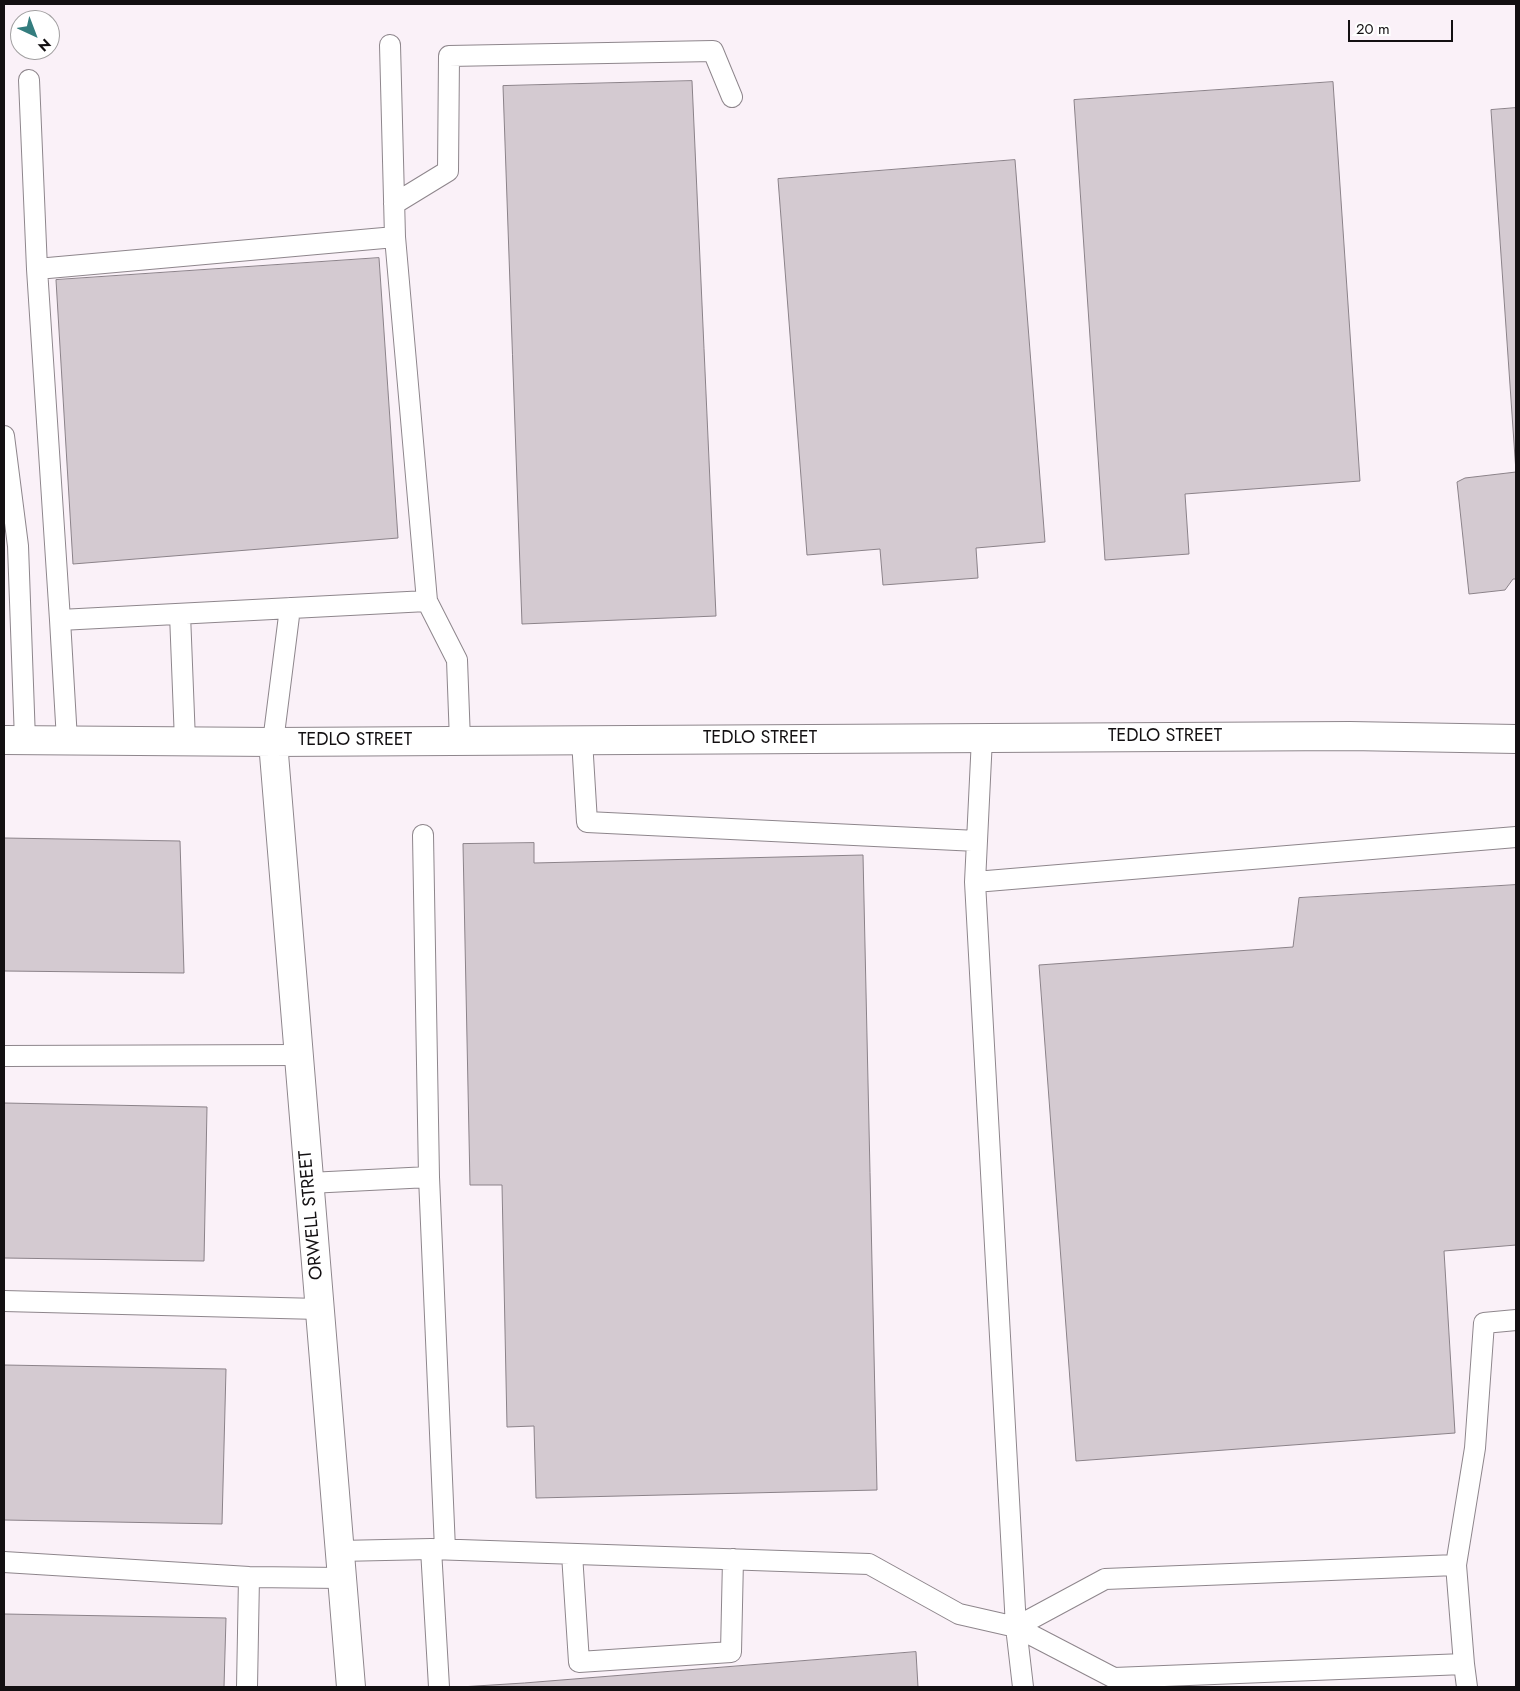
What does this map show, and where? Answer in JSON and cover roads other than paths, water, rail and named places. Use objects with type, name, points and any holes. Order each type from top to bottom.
[{"type":"street","name":"TEDLO STREET","points":[[14,740],[273,742],[1350,736],[1516,740]]},
{"type":"street","name":"ORWELL STREET","points":[[273,742],[351,1687]]},
{"type":"lane","points":[[390,45],[395,237],[427,601],[457,660],[460,741]]},
{"type":"lane","points":[[394,204],[448,171],[449,56],[713,51],[732,97]]},
{"type":"lane","points":[[29,80],[37,269],[67,740]]},
{"type":"lane","points":[[37,269],[395,237]]},
{"type":"lane","points":[[4,436],[18,546],[14,740]]},
{"type":"lane","points":[[60,620],[427,601]]},
{"type":"lane","points":[[273,742],[290,608]]},
{"type":"lane","points":[[180,614],[185,742]]},
{"type":"lane","points":[[982,738],[975,882],[1016,1627],[1023,1687]]},
{"type":"lane","points":[[582,740],[587,822],[977,841]]},
{"type":"lane","points":[[423,835],[440,1687]]},
{"type":"lane","points":[[975,882],[1516,836]]},
{"type":"lane","points":[[4,1056],[298,1055]]},
{"type":"lane","points":[[309,1183],[429,1177]]},
{"type":"lane","points":[[4,1301],[319,1308]]},
{"type":"lane","points":[[1467,1687],[1456,1565],[1475,1448],[1484,1322],[1516,1320]]},
{"type":"lane","points":[[339,1551],[438,1549],[869,1564],[959,1614],[1016,1627],[1114,1678],[1464,1664]]},
{"type":"lane","points":[[572,1554],[579,1662],[731,1652],[733,1559]]},
{"type":"lane","points":[[4,1562],[249,1577],[342,1578]]},
{"type":"lane","points":[[1016,1627],[1105,1579],[1456,1565]]},
{"type":"lane","points":[[247,1687],[249,1577]]}]
